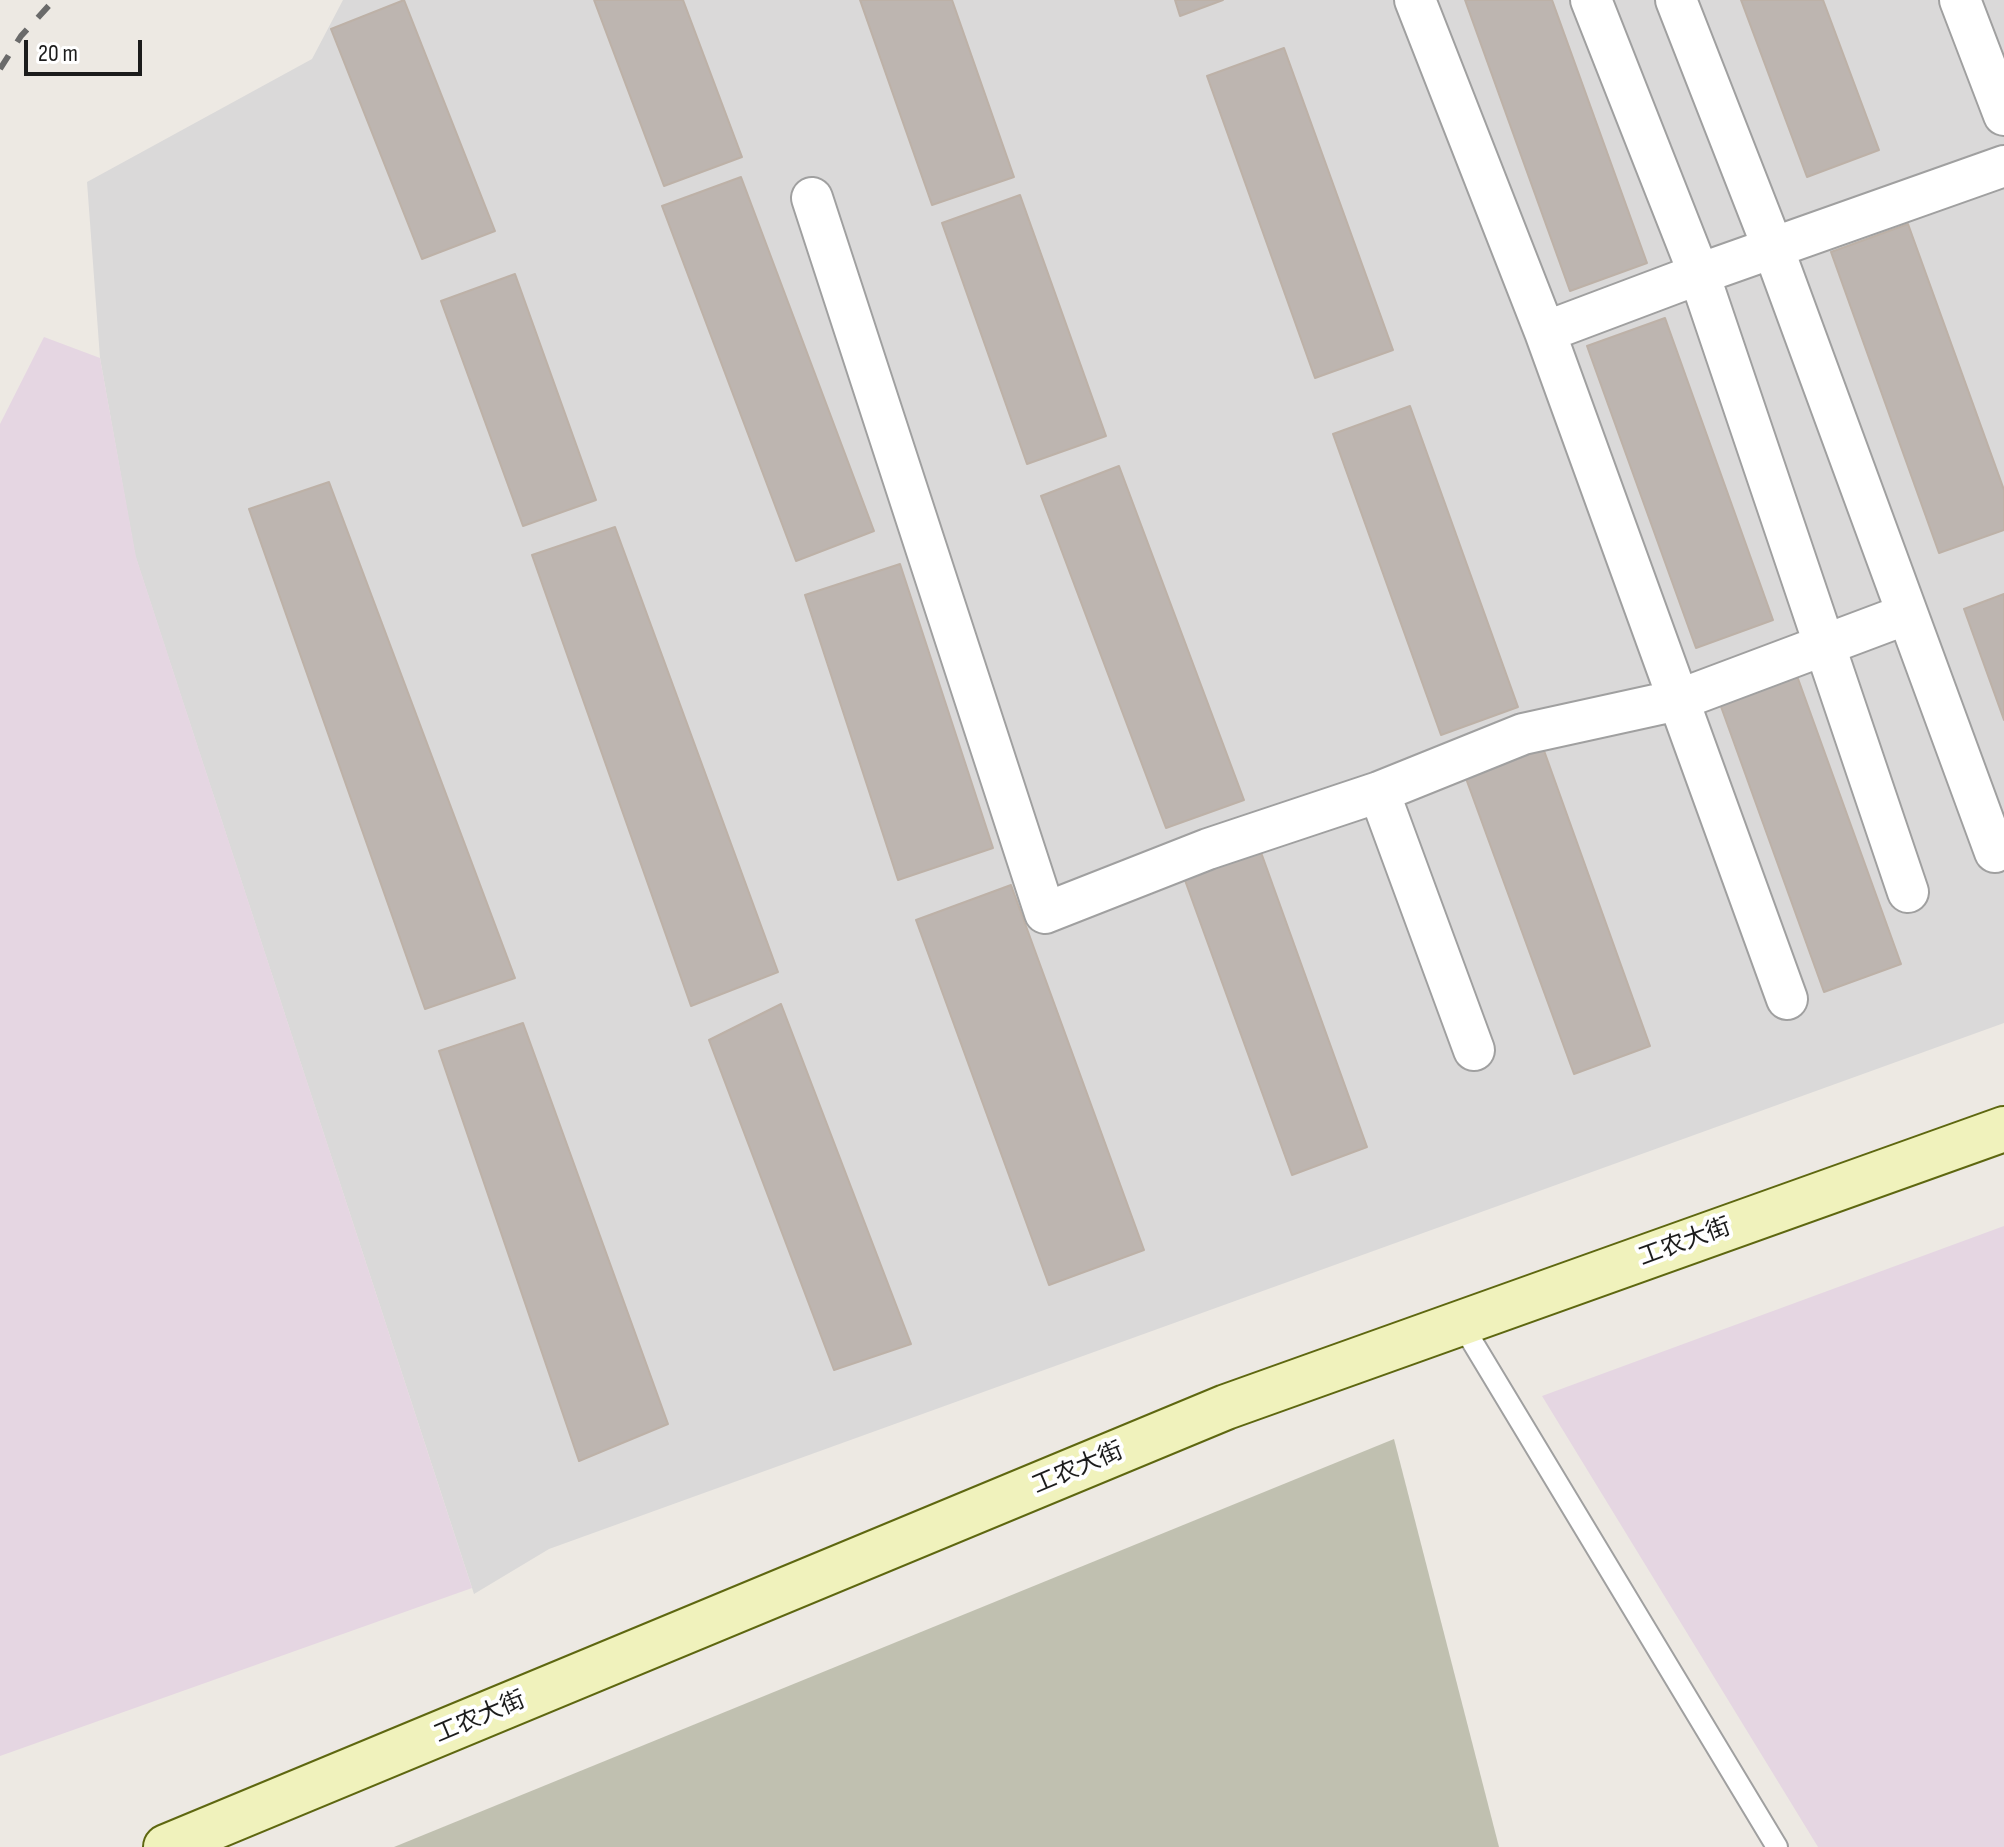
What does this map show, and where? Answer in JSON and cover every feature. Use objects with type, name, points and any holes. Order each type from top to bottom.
[{"type":"main road","name":"工农大街","points":[[166,1847],[1226,1407],[2004,1129]]},
{"type":"street","points":[[1415,0],[1545,332],[1787,999]]},
{"type":"street","points":[[1591,0],[1699,274],[1908,892]]},
{"type":"street","points":[[1676,0],[1773,248],[1995,852]]},
{"type":"street","points":[[1960,0],[2004,115]]},
{"type":"street","points":[[1545,332],[2004,166]]},
{"type":"street","points":[[812,198],[1045,913],[1208,849],[1379,792],[1523,734],[1678,700],[1907,614]]},
{"type":"street","points":[[1379,792],[1474,1050]]},
{"type":"lane","points":[[1461,1323],[1777,1847]]},
{"type":"shaded area","points":[[343,0],[2004,0],[2004,1023],[549,1549],[474,1594],[135,555],[100,358],[87,182],[312,59]]},
{"type":"shaded area","points":[[44,337],[100,358],[136,557],[472,1588],[0,1756],[0,424]]},
{"type":"shaded area","points":[[2004,1226],[2004,1847],[1818,1847],[1542,1396]]},
{"type":"shaded area","points":[[1394,1439],[1499,1847],[394,1847]]},
{"type":"building","points":[[404,0],[495,231],[422,259],[331,29]]},
{"type":"building","points":[[594,0],[683,0],[742,157],[664,186]]},
{"type":"building","points":[[860,0],[952,0],[1014,177],[932,205]]},
{"type":"building","points":[[1175,0],[1223,0],[1180,16]]},
{"type":"building","points":[[1465,0],[1552,0],[1647,263],[1570,291]]},
{"type":"building","points":[[1741,0],[1823,0],[1879,150],[1807,177]]},
{"type":"building","points":[[1284,48],[1393,350],[1315,378],[1207,76]]},
{"type":"building","points":[[741,177],[874,531],[796,561],[662,206]]},
{"type":"building","points":[[1020,195],[1106,436],[1027,464],[942,223]]},
{"type":"building","points":[[1908,224],[2004,490],[2004,530],[1939,553],[1831,252]]},
{"type":"building","points":[[515,274],[596,500],[523,526],[441,301]]},
{"type":"building","points":[[1665,318],[1773,620],[1696,648],[1587,346]]},
{"type":"building","points":[[1410,406],[1518,707],[1441,735],[1333,434]]},
{"type":"building","points":[[1119,466],[1244,800],[1166,828],[1041,496]]},
{"type":"building","points":[[329,482],[515,978],[425,1009],[249,509]]},
{"type":"building","points":[[615,527],[778,972],[691,1006],[532,555]]},
{"type":"building","points":[[900,564],[993,848],[898,880],[805,595]]},
{"type":"building","points":[[2004,594],[2004,720],[1964,609]]},
{"type":"building","points":[[1792,662],[1901,964],[1824,992],[1715,690]]},
{"type":"building","points":[[1542,745],[1650,1046],[1574,1074],[1464,773]]},
{"type":"building","points":[[1258,844],[1367,1147],[1292,1175],[1182,872]]},
{"type":"building","points":[[1011,885],[1144,1250],[1049,1285],[916,920]]},
{"type":"building","points":[[781,1004],[911,1344],[834,1370],[709,1040]]},
{"type":"building","points":[[523,1023],[668,1424],[579,1461],[439,1051]]},
{"type":"railway","points":[[0,69],[21,36],[54,0]]}]
